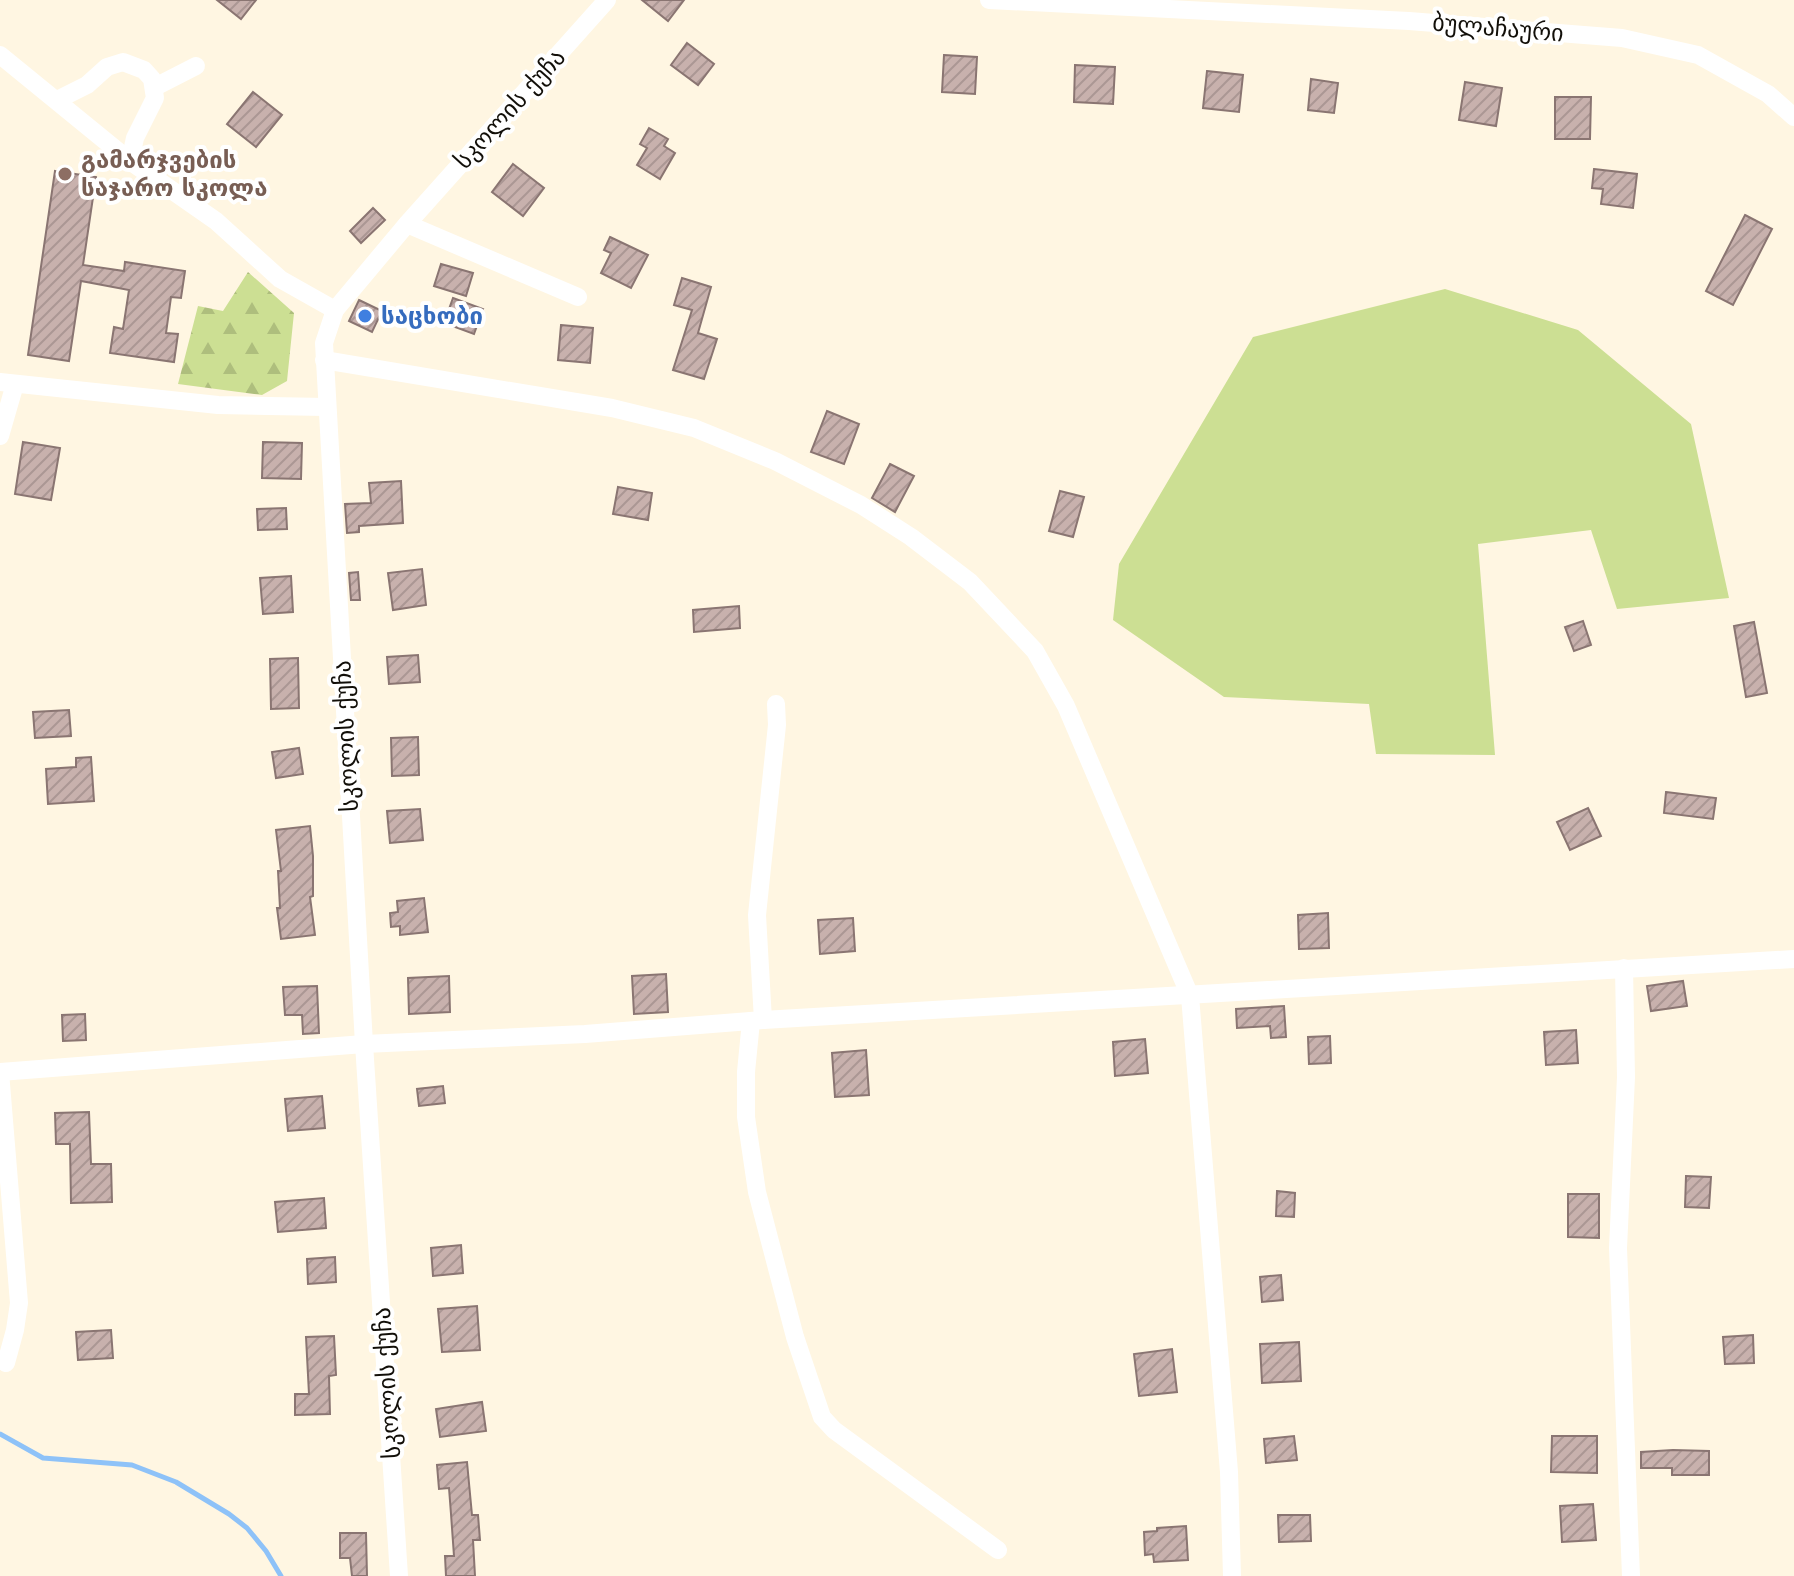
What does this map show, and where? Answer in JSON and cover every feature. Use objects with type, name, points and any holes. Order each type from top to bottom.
[{"type":"street","name":"სკოლის ქუჩა","points":[[399,1576],[364,1044],[324,343],[335,310],[407,224],[607,0]]},
{"type":"street","name":"ბულაჩაური","points":[[989,0],[1409,21],[1622,38],[1698,55],[1768,94],[1794,117]]},
{"type":"street","points":[[0,55],[130,161],[216,221],[280,279],[335,310]]},
{"type":"street","points":[[57,100],[87,85],[107,67],[123,62],[144,70],[155,87],[155,98],[135,138],[130,161]]},
{"type":"street","points":[[155,87],[196,66]]},
{"type":"street","points":[[80,119],[78,107],[87,85]]},
{"type":"street","points":[[407,224],[578,297]]},
{"type":"street","points":[[324,360],[612,408],[694,428],[775,461],[861,505],[911,537],[970,582],[1035,651],[1066,706],[1190,996],[1229,1472],[1232,1576]]},
{"type":"street","points":[[0,436],[8,383],[218,405],[327,407]]},
{"type":"street","points":[[776,704],[777,725],[757,915],[757,1020],[746,1072],[746,1117],[751,1161],[795,1337],[822,1417],[834,1430],[998,1550]]},
{"type":"street","points":[[6,1363],[19,1303],[0,1072],[364,1044],[585,1034],[757,1020],[1794,959]]},
{"type":"street","points":[[1624,968],[1626,1077],[1618,1248],[1631,1576]]},
{"type":"green space","points":[[248,272],[294,313],[287,381],[262,395],[178,384],[198,306],[223,311]]},
{"type":"green space","points":[[1445,289],[1578,330],[1691,424],[1729,598],[1617,609],[1591,530],[1478,544],[1495,755],[1376,754],[1369,704],[1224,697],[1113,620],[1119,564],[1253,337]]},
{"type":"building","points":[[217,0],[256,0],[241,19]]},
{"type":"building","points":[[642,0],[684,0],[668,21]]},
{"type":"building","points":[[687,43],[714,64],[698,85],[671,65]]},
{"type":"building","points":[[944,55],[977,57],[975,94],[942,92]]},
{"type":"building","points":[[1075,65],[1115,67],[1113,104],[1074,102]]},
{"type":"building","points":[[1207,71],[1243,75],[1239,112],[1203,108]]},
{"type":"building","points":[[1311,79],[1338,83],[1334,113],[1308,110]]},
{"type":"building","points":[[1465,82],[1502,88],[1496,126],[1459,120]]},
{"type":"building","points":[[253,92],[282,115],[256,147],[227,124]]},
{"type":"building","points":[[1555,97],[1591,97],[1590,139],[1555,139]]},
{"type":"building","points":[[649,128],[668,139],[664,146],[675,153],[660,179],[637,165],[647,148],[640,144]]},
{"type":"building","points":[[513,164],[544,188],[523,216],[492,192]]},
{"type":"building","points":[[1594,169],[1637,174],[1633,208],[1601,204],[1603,189],[1592,188]]},
{"type":"building","points":[[55,171],[96,177],[83,265],[124,271],[125,262],[185,271],[181,298],[171,297],[166,333],[178,334],[174,362],[110,353],[114,327],[123,329],[129,290],[81,281],[69,361],[28,355]]},
{"type":"building","points":[[373,208],[385,220],[361,243],[350,231]]},
{"type":"building","points":[[1745,215],[1772,229],[1733,305],[1706,291]]},
{"type":"building","points":[[610,237],[648,255],[631,288],[601,273],[611,253],[604,250]]},
{"type":"building","points":[[441,264],[473,273],[466,296],[434,286]]},
{"type":"building","points":[[682,278],[711,287],[698,333],[717,339],[704,379],[673,370],[692,310],[674,305]]},
{"type":"building","points":[[453,298],[483,309],[474,334],[444,323]]},
{"type":"building","name":"საცხობი","points":[[359,300],[382,311],[372,332],[349,321]]},
{"type":"building","points":[[561,325],[593,328],[590,363],[558,360]]},
{"type":"building","points":[[827,411],[859,424],[844,464],[811,452]]},
{"type":"building","points":[[23,442],[60,448],[51,500],[15,494]]},
{"type":"building","points":[[263,442],[302,443],[301,479],[262,478]]},
{"type":"building","points":[[890,464],[914,476],[895,512],[872,498]]},
{"type":"building","points":[[401,481],[403,523],[359,526],[359,532],[347,533],[345,504],[371,503],[369,483]]},
{"type":"building","points":[[618,487],[652,493],[648,520],[613,514]]},
{"type":"building","points":[[1060,491],[1084,497],[1073,537],[1049,531]]},
{"type":"building","points":[[286,508],[287,529],[258,530],[257,509]]},
{"type":"building","points":[[422,569],[426,605],[393,610],[388,573]]},
{"type":"building","points":[[358,572],[360,600],[351,600],[349,573]]},
{"type":"building","points":[[291,576],[293,612],[263,614],[260,578]]},
{"type":"building","points":[[739,606],[740,628],[694,632],[693,610]]},
{"type":"building","points":[[1583,621],[1591,645],[1574,651],[1565,627]]},
{"type":"building","points":[[1754,622],[1767,693],[1746,697],[1734,626]]},
{"type":"building","points":[[418,655],[420,682],[389,684],[387,657]]},
{"type":"building","points":[[298,658],[299,708],[271,709],[270,659]]},
{"type":"building","points":[[69,710],[71,736],[35,738],[33,712]]},
{"type":"building","points":[[418,737],[419,775],[392,776],[391,738]]},
{"type":"building","points":[[299,748],[303,774],[276,778],[272,752]]},
{"type":"building","points":[[91,757],[94,801],[48,804],[46,769],[76,767],[76,758]]},
{"type":"building","points":[[1666,792],[1716,798],[1713,819],[1664,813]]},
{"type":"building","points":[[1588,808],[1601,836],[1570,850],[1557,822]]},
{"type":"building","points":[[420,809],[423,840],[390,843],[387,811]]},
{"type":"building","points":[[310,826],[313,896],[310,897],[315,935],[281,939],[277,908],[280,908],[278,871],[281,871],[276,830]]},
{"type":"building","points":[[424,898],[428,932],[400,935],[400,926],[391,927],[390,913],[398,912],[397,901]]},
{"type":"building","points":[[1328,913],[1329,948],[1299,949],[1298,915]]},
{"type":"building","points":[[853,918],[855,951],[820,954],[818,920]]},
{"type":"building","points":[[666,974],[668,1012],[634,1014],[632,976]]},
{"type":"building","points":[[449,976],[450,1012],[409,1014],[408,978]]},
{"type":"building","points":[[1683,981],[1687,1006],[1651,1011],[1647,986]]},
{"type":"building","points":[[317,986],[319,1033],[303,1034],[302,1015],[285,1015],[283,987]]},
{"type":"building","points":[[1284,1006],[1286,1037],[1271,1038],[1270,1026],[1237,1028],[1236,1009]]},
{"type":"building","points":[[85,1014],[86,1040],[63,1041],[62,1015]]},
{"type":"building","points":[[1576,1030],[1578,1063],[1546,1065],[1544,1032]]},
{"type":"building","points":[[1330,1036],[1331,1063],[1309,1064],[1308,1037]]},
{"type":"building","points":[[1145,1039],[1148,1073],[1115,1076],[1113,1042]]},
{"type":"building","points":[[866,1050],[869,1095],[835,1097],[832,1053]]},
{"type":"building","points":[[443,1086],[445,1103],[419,1106],[417,1089]]},
{"type":"building","points":[[322,1096],[325,1128],[288,1131],[285,1099]]},
{"type":"building","points":[[89,1112],[91,1164],[111,1164],[112,1202],[71,1203],[70,1144],[56,1144],[55,1113]]},
{"type":"building","points":[[1686,1176],[1711,1177],[1709,1208],[1685,1207]]},
{"type":"building","points":[[1277,1191],[1295,1193],[1294,1217],[1276,1216]]},
{"type":"building","points":[[1568,1194],[1599,1194],[1599,1238],[1568,1237]]},
{"type":"building","points":[[324,1198],[326,1228],[278,1232],[275,1202]]},
{"type":"building","points":[[461,1245],[463,1273],[433,1276],[431,1248]]},
{"type":"building","points":[[335,1257],[336,1282],[308,1284],[307,1259]]},
{"type":"building","points":[[1281,1275],[1283,1300],[1262,1302],[1260,1277]]},
{"type":"building","points":[[477,1306],[480,1350],[442,1352],[438,1309]]},
{"type":"building","points":[[111,1330],[113,1358],[78,1360],[76,1332]]},
{"type":"building","points":[[1753,1335],[1754,1363],[1725,1364],[1723,1337]]},
{"type":"building","points":[[334,1336],[336,1375],[329,1376],[330,1414],[295,1415],[295,1394],[309,1394],[306,1337]]},
{"type":"building","points":[[1299,1342],[1301,1381],[1262,1383],[1260,1344]]},
{"type":"building","points":[[1172,1349],[1177,1392],[1139,1396],[1134,1354]]},
{"type":"building","points":[[482,1402],[486,1431],[440,1437],[436,1409]]},
{"type":"building","points":[[1294,1436],[1297,1460],[1266,1463],[1264,1439]]},
{"type":"building","points":[[1552,1436],[1597,1436],[1597,1473],[1551,1472]]},
{"type":"building","points":[[1709,1451],[1709,1475],[1672,1475],[1672,1468],[1641,1468],[1641,1452]]},
{"type":"building","points":[[467,1462],[472,1515],[478,1515],[480,1540],[473,1540],[475,1576],[446,1576],[445,1556],[454,1556],[449,1488],[439,1489],[437,1465]]},
{"type":"building","points":[[1593,1504],[1596,1540],[1562,1542],[1560,1506]]},
{"type":"building","points":[[1278,1515],[1310,1515],[1311,1541],[1279,1542]]},
{"type":"building","points":[[1186,1526],[1188,1560],[1154,1562],[1153,1554],[1145,1555],[1144,1532]]},
{"type":"building","points":[[340,1533],[366,1533],[367,1576],[352,1576],[350,1558],[340,1558]]},
{"type":"waterway","points":[[0,1434],[43,1458],[132,1465],[176,1482],[247,1528],[281,1576]]},
{"type":"place","name":"გამარჯვების საჯარო სკოლა","points":[[65,174]]},
{"type":"place","name":"საცხობი","points":[[365,316]]}]
